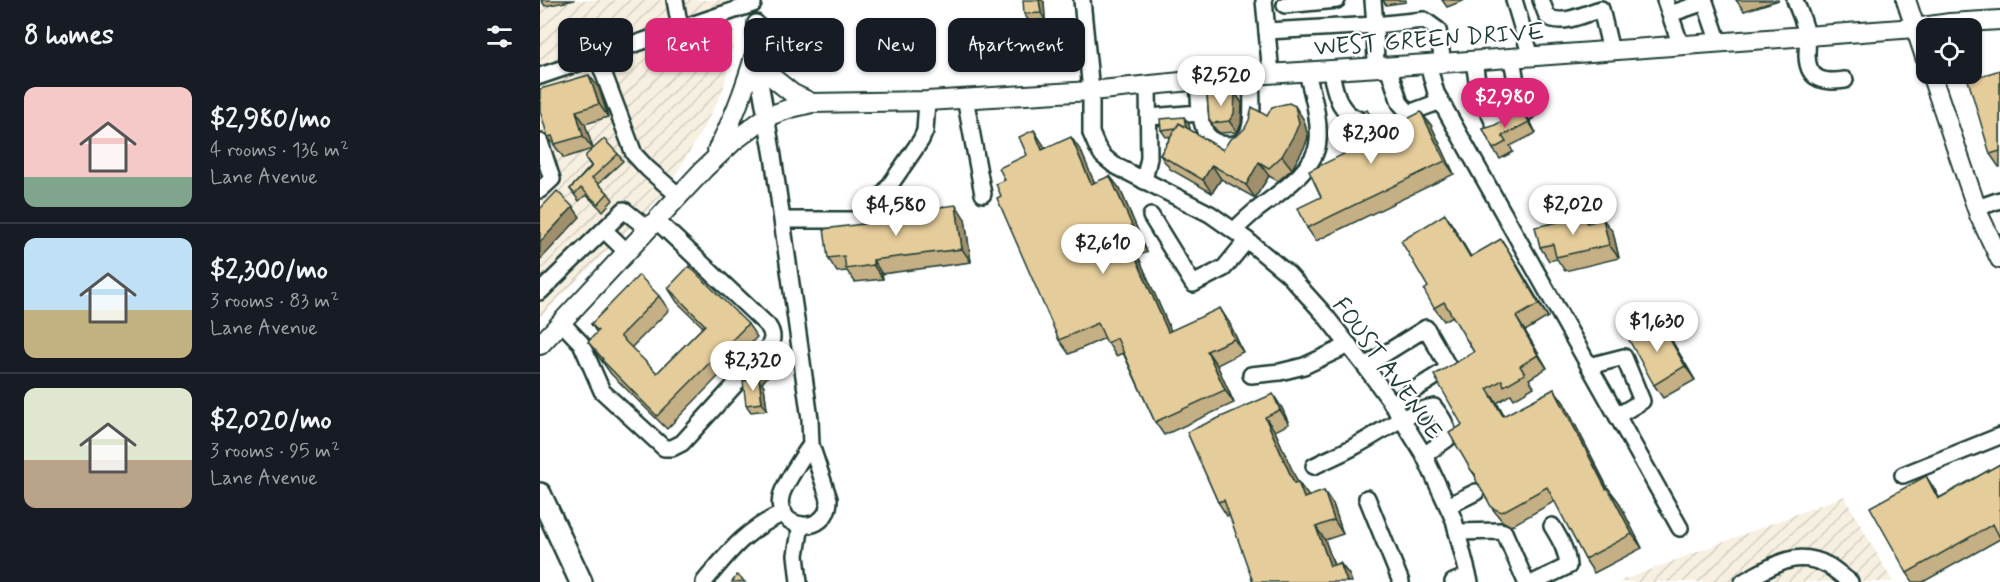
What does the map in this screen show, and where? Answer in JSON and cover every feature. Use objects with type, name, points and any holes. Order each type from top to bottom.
[{"type":"highway","points":[[540,494],[581,582]]},
{"type":"main road","points":[[1906,0],[1916,31]]},
{"type":"main road","name":"WEST GREEN DRIVE","points":[[541,342],[678,196],[734,141],[766,117],[812,103],[927,101],[1091,91],[1251,75],[1681,46],[2000,20]]},
{"type":"main road","points":[[710,163],[731,123],[750,72]]},
{"type":"main road","points":[[768,73],[793,94],[812,103]]},
{"type":"main road","points":[[1934,84],[1977,208],[2000,259]]},
{"type":"main road","name":"WEST GREEN DRIVE","points":[[766,117],[794,117],[846,107],[861,101]]},
{"type":"street","name":"FOUST AVENUE","points":[[1082,0],[1091,91],[1091,133],[1103,156],[1114,165],[1210,214],[1247,240],[1288,274],[1365,366],[1424,455],[1458,532],[1469,579]]},
{"type":"street","points":[[1264,0],[1271,74]]},
{"type":"street","points":[[1285,6],[1337,0]]},
{"type":"street","points":[[1373,0],[1382,67],[1400,103],[1409,112],[1441,101]]},
{"type":"street","points":[[1514,0],[1531,57]]},
{"type":"street","points":[[1541,0],[1547,16],[1556,20],[1601,9],[1611,51]]},
{"type":"street","points":[[1795,0],[1807,36],[1807,58],[1811,71],[1828,82],[1845,80]]},
{"type":"street","points":[[676,1],[679,18]]},
{"type":"street","points":[[709,18],[753,2],[755,18]]},
{"type":"street","points":[[1681,46],[1668,7],[1705,2],[1719,43]]},
{"type":"street","points":[[1267,31],[1424,20],[1438,30],[1435,64],[1436,93],[1680,528]]},
{"type":"street","points":[[1474,61],[1478,88],[1496,128],[1530,110],[1516,82],[1512,58]]},
{"type":"street","points":[[540,76],[558,70]]},
{"type":"street","points":[[1330,70],[1343,110],[1348,116],[1360,120]]},
{"type":"street","points":[[603,72],[634,154],[648,170],[678,196]]},
{"type":"street","points":[[758,72],[783,220],[810,419],[811,445],[826,490],[829,507],[823,519],[817,523],[801,525],[790,522],[780,501],[781,494],[811,445]]},
{"type":"street","points":[[1234,231],[1253,213],[1295,181],[1311,160],[1318,143],[1317,118],[1307,72]]},
{"type":"street","points":[[766,117],[768,73]]},
{"type":"street","points":[[1198,80],[1200,113],[1206,133],[1214,141],[1232,145],[1242,141],[1251,126],[1251,75]]},
{"type":"street","points":[[1144,181],[1149,158],[1148,85]]},
{"type":"street","points":[[964,98],[983,194]]},
{"type":"street","points":[[783,220],[853,220],[870,214],[921,140],[925,131],[927,101]]},
{"type":"street","points":[[1149,117],[1200,113]]},
{"type":"street","points":[[540,142],[552,179],[540,190]]},
{"type":"street","points":[[1977,208],[2000,200]]},
{"type":"street","points":[[540,292],[624,210],[652,225],[760,319],[771,331],[772,341],[765,352],[682,443],[672,448],[664,448],[602,391],[581,343],[561,322]]},
{"type":"street","points":[[1151,216],[1193,284],[1224,268],[1247,240]]},
{"type":"street","points":[[604,230],[627,252]]},
{"type":"street","points":[[1365,366],[1426,328],[1449,368],[1392,404]]},
{"type":"street","points":[[1251,375],[1280,372],[1304,366],[1349,345]]},
{"type":"street","points":[[1590,366],[1624,357],[1642,401],[1617,416]]},
{"type":"street","points":[[1314,466],[1357,446],[1424,409],[1434,407],[1445,422],[1447,439],[1424,455]]},
{"type":"street","points":[[1903,475],[2000,436]]},
{"type":"street","points":[[1448,506],[1476,492]]},
{"type":"street","points":[[1367,498],[1401,582]]},
{"type":"street","points":[[704,582],[740,540],[761,524],[784,513]]},
{"type":"street","points":[[799,582],[796,555],[801,525]]},
{"type":"street","points":[[1535,582],[1568,566],[1561,539],[1552,526]]},
{"type":"street","points":[[1458,532],[1503,532],[1526,582]]},
{"type":"street","points":[[1743,582],[1778,563],[1802,557],[1827,565],[1850,582]]},
{"type":"street","points":[[1453,582],[1469,579]]},
{"type":"shaded area","points":[[540,0],[734,0],[732,49],[732,18],[645,18],[645,72],[727,72],[723,91],[663,196],[540,317]]},
{"type":"shaded area","points":[[1844,496],[1893,582],[1618,582]]},
{"type":"building","points":[[1023,0],[1039,0],[1041,13],[1024,14]]},
{"type":"building","points":[[2000,70],[2000,151],[1990,154],[1969,84],[1982,84],[1982,76]]},
{"type":"building","points":[[589,75],[599,104],[576,111],[583,136],[555,144],[552,136],[548,137],[540,111],[540,89]]},
{"type":"building","points":[[1235,93],[1234,114],[1229,121],[1213,123],[1209,120],[1207,95]]},
{"type":"building","points":[[1289,103],[1295,106],[1299,123],[1295,133],[1282,156],[1269,168],[1259,162],[1246,185],[1212,165],[1203,180],[1160,155],[1179,123],[1223,150],[1230,139],[1245,128],[1252,107],[1267,116],[1272,107]]},
{"type":"building","points":[[1367,110],[1381,132],[1421,112],[1445,161],[1307,228],[1298,208],[1321,197],[1309,171],[1344,154],[1339,143],[1352,136],[1345,125]]},
{"type":"building","points":[[1523,111],[1529,122],[1502,136],[1506,142],[1493,149],[1483,129]]},
{"type":"building","points":[[1184,117],[1186,127],[1179,123],[1176,128],[1161,130],[1160,119]]},
{"type":"building","points":[[1034,130],[1042,150],[1071,137],[1091,184],[1110,176],[1138,239],[1129,242],[1168,332],[1220,308],[1234,339],[1207,351],[1225,390],[1155,422],[1117,338],[1107,343],[1098,323],[1059,340],[997,198],[1001,196],[996,184],[1005,180],[999,168],[1027,155],[1019,137]]},
{"type":"building","points":[[604,139],[618,154],[592,178],[608,193],[598,204],[581,188],[575,194],[570,189],[592,166],[586,159],[586,155]]},
{"type":"building","points":[[557,191],[573,207],[540,242],[540,209]]},
{"type":"building","points":[[956,205],[962,249],[873,260],[873,265],[846,269],[844,256],[828,258],[824,229],[894,220],[893,213]]},
{"type":"building","points":[[1445,214],[1470,257],[1501,239],[1539,304],[1516,317],[1538,355],[1520,366],[1525,374],[1504,386],[1502,380],[1487,389],[1503,416],[1554,389],[1632,534],[1585,559],[1547,487],[1502,512],[1492,508],[1475,474],[1449,433],[1462,425],[1434,375],[1474,352],[1444,302],[1434,308],[1424,290],[1428,287],[1401,241]]},
{"type":"building","points":[[1586,216],[1587,223],[1603,219],[1609,245],[1556,257],[1553,244],[1540,247],[1535,227]]},
{"type":"building","points":[[689,266],[748,324],[657,416],[602,360],[588,342],[598,331],[591,324],[639,275],[659,296],[620,336],[657,373],[705,325],[668,288]]},
{"type":"building","points":[[1660,322],[1685,366],[1654,385],[1629,340]]},
{"type":"building","points":[[762,357],[768,363],[756,377],[750,371]]},
{"type":"building","points":[[759,379],[762,403],[746,405],[743,381]]},
{"type":"building","points":[[1273,394],[1280,410],[1265,417],[1294,483],[1298,482],[1304,498],[1324,491],[1334,520],[1316,527],[1330,566],[1340,563],[1347,582],[1253,582],[1224,500],[1218,502],[1187,432]]},
{"type":"building","points":[[2000,464],[2000,538],[1993,524],[1907,573],[1870,507],[1926,476],[1938,499]]},
{"type":"building","points":[[737,575],[745,582],[732,582]]}]
